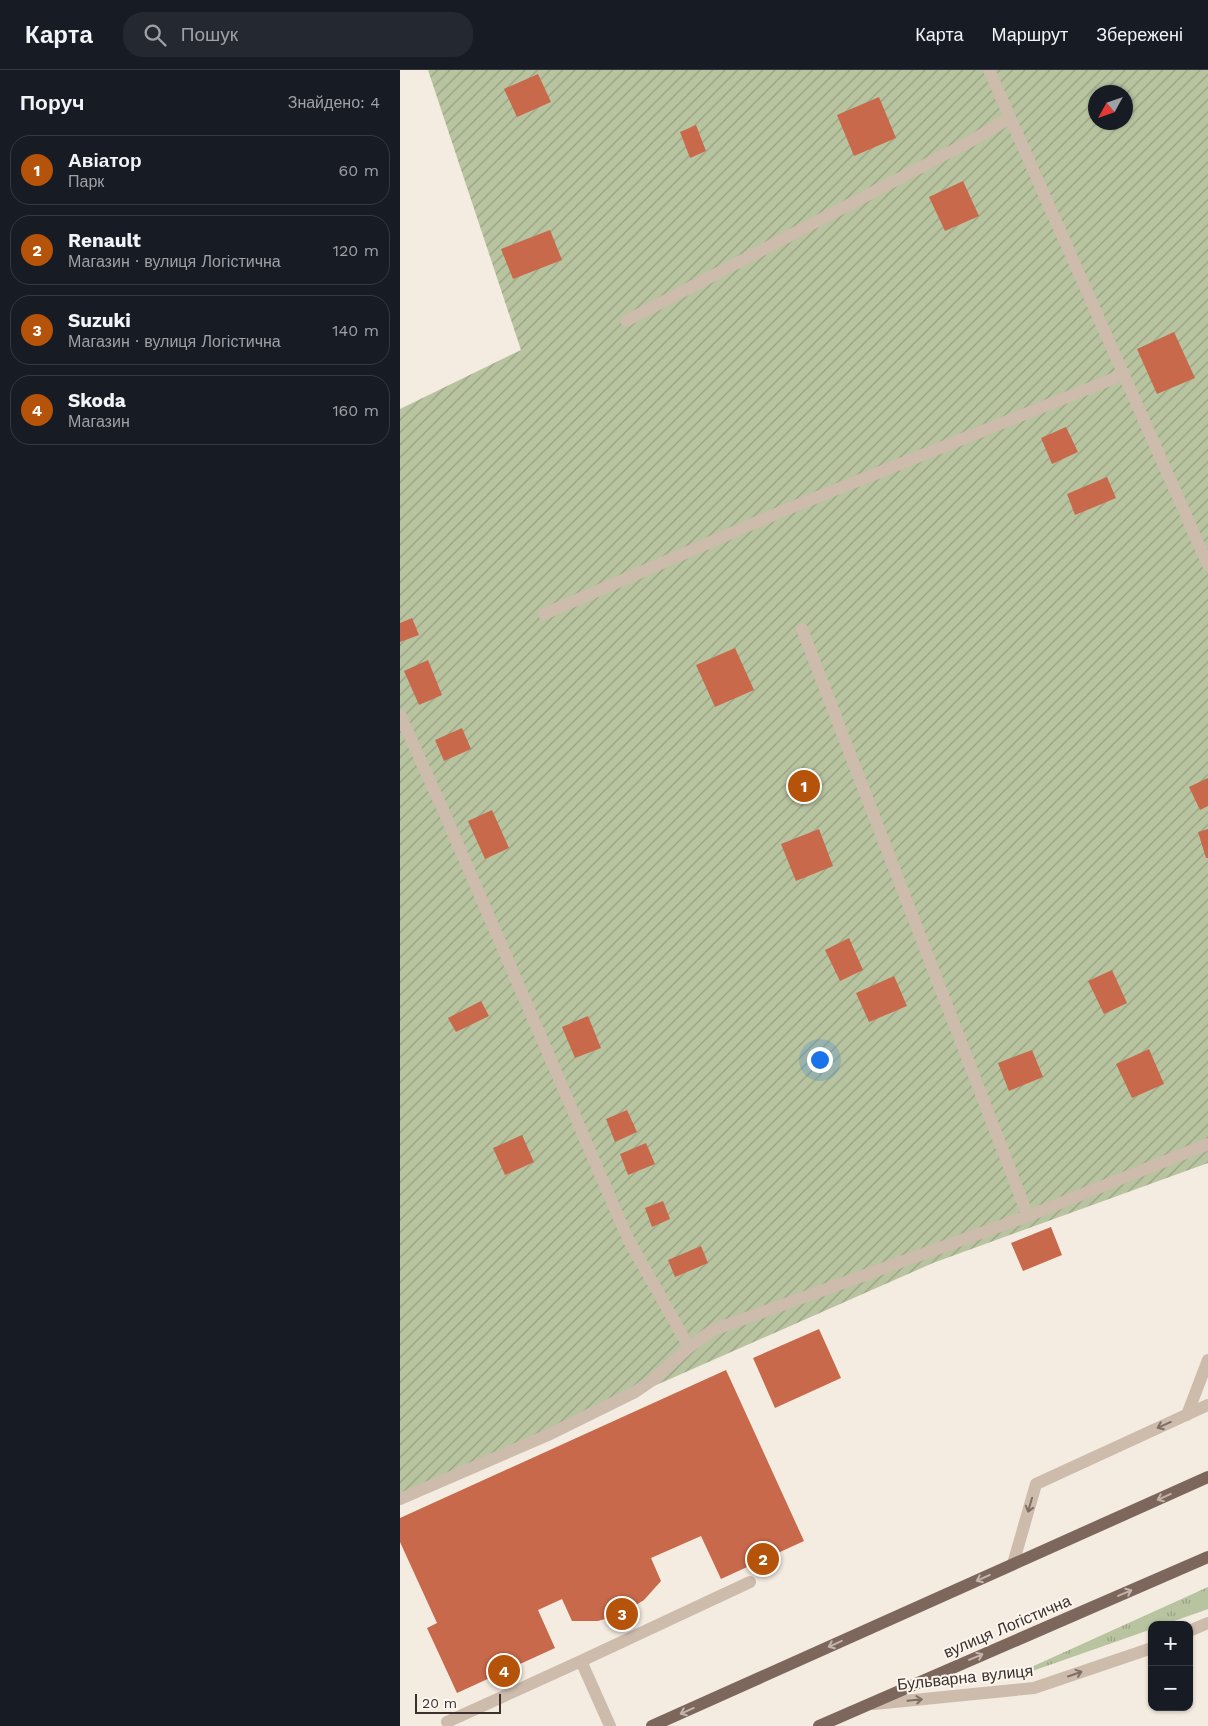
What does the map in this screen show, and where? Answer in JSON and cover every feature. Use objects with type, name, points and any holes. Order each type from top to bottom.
[{"type":"main road","points":[[652,1726],[1208,1477]]},
{"type":"main road","name":"вулиця Логістична","points":[[819,1726],[1208,1557]]},
{"type":"street","points":[[989,70],[1208,565]]},
{"type":"street","points":[[626,321],[971,141],[1010,118]]},
{"type":"street","points":[[544,614],[785,510],[1125,374]]},
{"type":"street","points":[[802,629],[1028,1216]]},
{"type":"street","points":[[400,715],[444,812],[628,1238],[689,1347]]},
{"type":"street","points":[[400,1499],[548,1435],[635,1392],[689,1347],[713,1330],[1028,1216],[1208,1144]]},
{"type":"street","points":[[1187,1415],[1208,1360]]},
{"type":"street","points":[[1013,1564],[1036,1484],[1208,1405]]},
{"type":"street","points":[[447,1722],[750,1582]]},
{"type":"street","points":[[1193,1629],[1208,1623]]},
{"type":"street","name":"Бульварна вулиця","points":[[866,1704],[1034,1688],[1148,1649]]},
{"type":"street","points":[[581,1661],[610,1726]]},
{"type":"green space","points":[[428,70],[1208,70],[1208,1163],[933,1263],[400,1498],[400,409],[521,350]]},
{"type":"green space","points":[[1208,1587],[1208,1609],[1174,1621],[1148,1621],[1148,1630],[1015,1677],[1014,1675]]},
{"type":"building","points":[[538,74],[551,102],[517,117],[504,89]]},
{"type":"building","points":[[879,97],[896,138],[854,156],[837,115]]},
{"type":"building","points":[[696,125],[706,151],[690,158],[680,132]]},
{"type":"building","points":[[963,181],[979,216],[945,231],[929,197]]},
{"type":"building","points":[[550,230],[562,260],[513,279],[501,249]]},
{"type":"building","points":[[1174,332],[1195,378],[1157,394],[1137,349]]},
{"type":"building","points":[[1066,427],[1078,452],[1052,464],[1041,438]]},
{"type":"building","points":[[1107,477],[1116,498],[1075,515],[1067,494]]},
{"type":"building","points":[[412,618],[419,635],[400,642],[400,623]]},
{"type":"building","points":[[735,648],[754,690],[715,707],[696,665]]},
{"type":"building","points":[[428,660],[442,695],[419,705],[404,671]]},
{"type":"building","points":[[462,728],[471,749],[444,761],[435,740]]},
{"type":"building","points":[[1208,778],[1208,806],[1200,810],[1189,787]]},
{"type":"building","points":[[492,810],[509,848],[485,859],[468,821]]},
{"type":"building","points":[[819,829],[833,866],[796,881],[781,844]]},
{"type":"building","points":[[1208,829],[1208,858],[1206,858],[1198,832]]},
{"type":"building","points":[[849,938],[863,970],[840,981],[825,950]]},
{"type":"building","points":[[1112,970],[1127,1003],[1104,1014],[1088,981]]},
{"type":"building","points":[[894,976],[907,1006],[869,1022],[856,993]]},
{"type":"building","points":[[481,1001],[489,1016],[456,1032],[448,1018]]},
{"type":"building","points":[[588,1016],[601,1048],[575,1058],[562,1027]]},
{"type":"building","points":[[1149,1049],[1164,1084],[1132,1098],[1116,1064]]},
{"type":"building","points":[[1032,1050],[1043,1077],[1009,1091],[998,1063]]},
{"type":"building","points":[[627,1110],[637,1132],[615,1142],[606,1119]]},
{"type":"building","points":[[522,1135],[534,1162],[505,1175],[493,1148]]},
{"type":"building","points":[[646,1143],[655,1164],[628,1175],[620,1154]]},
{"type":"building","points":[[663,1201],[670,1219],[652,1227],[645,1208]]},
{"type":"building","points":[[1051,1227],[1062,1255],[1023,1271],[1011,1243]]},
{"type":"building","points":[[701,1246],[708,1263],[675,1277],[668,1260]]},
{"type":"building","points":[[819,1329],[841,1378],[775,1408],[753,1358]]},
{"type":"building","points":[[726,1370],[804,1541],[721,1579],[701,1536],[651,1558],[661,1581],[644,1600],[622,1614],[598,1621],[572,1621],[562,1599],[538,1610],[555,1648],[457,1693],[427,1628],[437,1623],[400,1542],[400,1518]]},
{"type":"place","name":"Авіатор","points":[[804,786]]},
{"type":"place","name":"Renault","points":[[763,1559]]},
{"type":"place","name":"Suzuki","points":[[622,1614]]},
{"type":"place","name":"Skoda","points":[[504,1671]]}]
